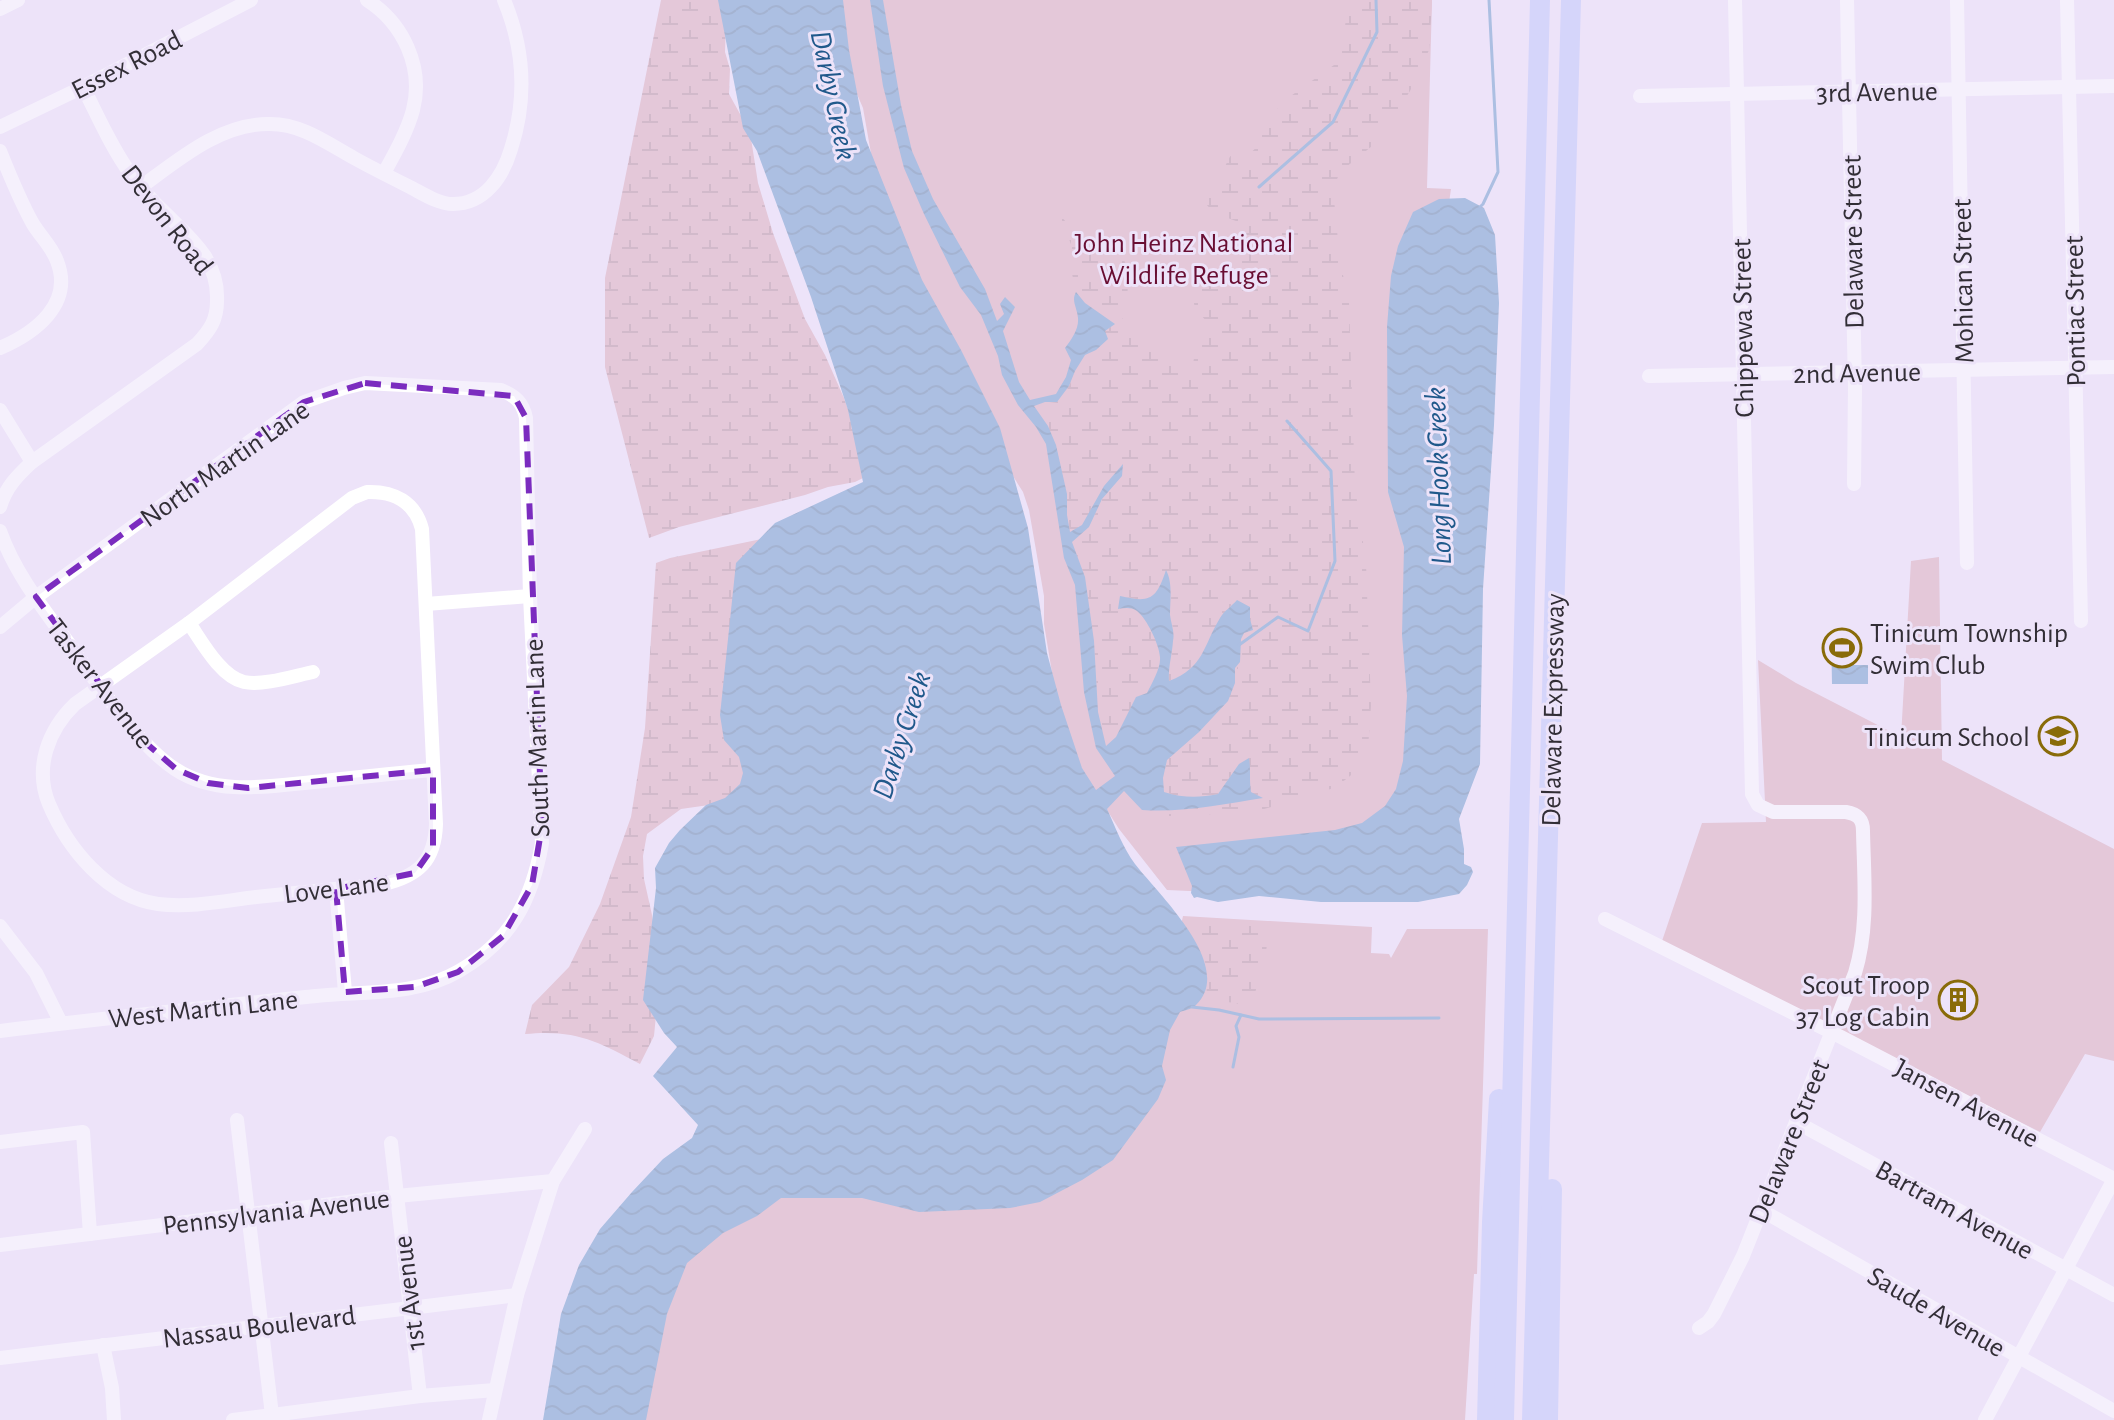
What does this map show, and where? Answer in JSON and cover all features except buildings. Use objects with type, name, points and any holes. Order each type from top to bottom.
[{"type":"highway","name":"Delaware Expressway","points":[[1504,1420],[1540,0]]},
{"type":"highway","name":"Delaware Expressway","points":[[1532,1420],[1571,0]]},
{"type":"highway","points":[[1487,1420],[1497,1126],[1517,887]]},
{"type":"highway","points":[[1546,949],[1552,1059],[1548,1420]]},
{"type":"street","points":[[0,9],[18,0]]},
{"type":"street","points":[[367,0],[398,27],[406,42],[416,89],[414,108],[384,173]]},
{"type":"street","points":[[141,187],[174,162],[219,136],[248,125],[273,123],[297,128],[435,200],[452,204],[481,196],[499,177],[508,160],[522,97],[520,53],[504,0]]},
{"type":"street","name":"Chippewa Street","points":[[1735,0],[1750,656]]},
{"type":"street","name":"Delaware Street","points":[[1847,0],[1854,484]]},
{"type":"street","name":"Mohican Street","points":[[1957,0],[1967,563]]},
{"type":"street","name":"Pontiac Street","points":[[2067,0],[2081,621]]},
{"type":"street","name":"Essex Road","points":[[0,127],[83,87],[242,2]]},
{"type":"street","name":"3rd Avenue","points":[[1640,96],[2114,86]]},
{"type":"street","name":"Devon Road","points":[[32,462],[197,344],[212,328],[217,309],[216,274],[208,260],[141,187],[114,148],[83,87]]},
{"type":"street","points":[[0,151],[21,202],[55,256],[62,282],[58,301],[47,318],[0,348]]},
{"type":"street","name":"2nd Avenue","points":[[1649,376],[2114,367]]},
{"type":"street","name":"North Martin Lane","points":[[36,597],[304,402],[365,383],[501,390],[520,401],[526,418],[530,596]]},
{"type":"street","points":[[0,410],[32,462],[14,478],[4,493],[0,507]]},
{"type":"street","name":"Love Lane","points":[[367,492],[384,493],[400,498],[413,508],[422,529],[436,837],[430,854],[420,868],[394,881],[203,903],[158,904],[133,896],[100,877],[78,852],[46,796],[43,777],[49,738],[61,717],[75,704],[189,623],[352,498],[367,492]]},
{"type":"street","name":"Tasker Avenue","points":[[0,531],[15,568],[99,687],[140,738],[176,769],[208,783],[248,788],[433,770]]},
{"type":"street","points":[[426,604],[530,596]]},
{"type":"street","name":"South Martin Lane","points":[[345,992],[415,987],[458,972],[503,936],[527,899],[542,843],[530,596]]},
{"type":"street","points":[[0,627],[36,597]]},
{"type":"street","points":[[189,623],[213,657],[234,678],[246,683],[313,672]]},
{"type":"street","name":"Delaware Street","points":[[1699,1328],[1714,1314],[1743,1256],[1855,973],[1863,935],[1863,826],[1858,816],[1850,812],[1773,812],[1755,802],[1752,788],[1750,656]]},
{"type":"street","points":[[336,889],[345,992]]},
{"type":"street","name":"Jansen Avenue","points":[[1605,919],[2114,1179]]},
{"type":"street","points":[[0,926],[36,973],[61,1023]]},
{"type":"street","name":"West Martin Lane","points":[[0,1031],[345,992]]},
{"type":"street","points":[[237,1120],[272,1415]]},
{"type":"street","name":"Bartram Avenue","points":[[1796,1122],[2114,1295]]},
{"type":"street","points":[[489,1420],[517,1295],[553,1181],[585,1129]]},
{"type":"street","points":[[0,1142],[83,1132],[90,1234]]},
{"type":"street","name":"1st Avenue","points":[[391,1143],[420,1396]]},
{"type":"street","points":[[1985,1420],[2114,1179]]},
{"type":"street","name":"Pennsylvania Avenue","points":[[0,1245],[397,1196],[553,1181]]},
{"type":"street","name":"Saude Avenue","points":[[1761,1210],[2114,1411]]},
{"type":"street","name":"Nassau Boulevard","points":[[0,1358],[517,1295]]},
{"type":"street","points":[[103,1345],[112,1388],[114,1420]]},
{"type":"street","points":[[233,1420],[420,1396],[495,1390]]},
{"type":"highlighted area","points":[[365,383],[514,396],[526,418],[542,826],[532,885],[503,936],[458,972],[415,987],[345,992],[336,889],[415,873],[433,847],[433,770],[248,788],[208,783],[176,769],[140,738],[36,597],[304,402]]},
{"type":"green space","points":[[661,0],[723,0],[725,52],[730,69],[729,94],[750,132],[758,183],[805,319],[844,398],[871,474],[855,482],[679,527],[649,538],[605,367],[605,278]]},
{"type":"green space","name":"John Heinz National Wildlife Refuge","points":[[829,0],[1432,0],[1427,188],[1451,189],[1441,258],[1411,772],[1341,898],[1167,890],[1119,829],[1088,780],[1057,703],[1044,624],[1044,596],[1029,510],[1023,492],[1011,473],[989,456],[872,159],[863,108],[850,78]]},
{"type":"green space","points":[[1348,0],[1365,0],[1366,7],[1370,0],[1432,2],[1429,50],[1410,91],[1377,142],[1340,172],[1333,189],[1340,261],[1349,303],[1355,487],[1366,563],[1371,706],[1368,748],[1362,763],[1350,776],[1336,787],[1308,797],[1264,809],[1158,816],[1142,810],[1187,809],[1262,798],[1251,793],[1251,770],[1239,764],[1218,794],[1198,797],[1164,792],[1163,778],[1167,760],[1222,709],[1235,683],[1241,639],[1244,633],[1253,630],[1250,607],[1237,600],[1222,616],[1196,663],[1169,681],[1174,636],[1171,587],[1166,571],[1155,595],[1142,600],[1120,596],[1118,608],[1135,610],[1149,626],[1158,645],[1160,662],[1147,693],[1136,698],[1116,737],[1106,747],[1098,712],[1094,641],[1085,577],[1072,542],[1089,527],[1102,499],[1122,476],[1123,465],[1104,486],[1082,526],[1070,532],[1067,494],[1056,445],[1034,405],[1057,402],[1068,388],[1081,361],[1096,350],[1105,331],[1115,324],[1085,303],[1076,292],[1071,269],[1072,247],[1060,215],[1094,249],[1122,256],[1128,286],[1121,316],[1128,329],[1152,340],[1182,375],[1191,375],[1196,347],[1209,341],[1207,322],[1195,308],[1189,280],[1195,275],[1209,282],[1222,275],[1222,252],[1231,246],[1236,232],[1236,221],[1214,213],[1206,204],[1207,191],[1214,191],[1233,153],[1238,159],[1257,147],[1261,126],[1288,98],[1334,65],[1343,44]]},
{"type":"green space","points":[[887,513],[751,799],[681,809],[647,834],[643,856],[644,879],[660,974],[654,1036],[640,1064],[585,1038],[558,1033],[525,1034],[532,1005],[569,967],[600,904],[631,817],[645,728],[656,563]]},
{"type":"green space","points":[[1939,557],[1942,760],[2114,849],[2114,1061],[2085,1054],[2040,1132],[1662,941],[1702,823],[1766,822],[1758,660],[1901,737],[1911,561]]},
{"type":"green space","points":[[1183,916],[1372,927],[1371,953],[1389,954],[1391,958],[1407,929],[1488,929],[1477,1274],[1474,1274],[1465,1420],[642,1420],[650,1366],[689,1246],[1181,925]]},
{"type":"green space","points":[[1271,921],[1250,1008],[1208,1000],[1205,960],[1185,923]]},
{"type":"water","name":"Darby Creek","points":[[718,0],[843,0],[866,140],[922,280],[1000,428],[1028,528],[1047,653],[1082,768],[1096,790],[1115,776],[1096,748],[1084,692],[1075,585],[1064,558],[1046,444],[1018,405],[1002,375],[998,356],[981,315],[960,287],[904,168],[883,86],[870,0],[883,0],[912,151],[933,199],[985,289],[997,321],[1004,314],[1000,304],[1005,297],[1015,307],[1003,331],[1019,382],[1030,400],[1056,394],[1066,377],[1071,360],[1065,348],[1078,322],[1074,301],[1076,292],[1085,303],[1115,324],[1105,331],[1108,339],[1085,355],[1057,402],[1034,406],[1056,445],[1067,494],[1070,532],[1082,525],[1104,486],[1123,464],[1122,476],[1102,499],[1089,527],[1072,542],[1085,577],[1094,641],[1098,712],[1106,746],[1116,737],[1136,697],[1147,693],[1160,661],[1157,645],[1141,615],[1128,608],[1118,609],[1120,596],[1150,597],[1159,588],[1166,570],[1174,634],[1169,681],[1181,676],[1196,663],[1220,618],[1237,600],[1250,607],[1253,630],[1244,633],[1241,639],[1240,662],[1235,668],[1235,683],[1228,701],[1167,760],[1164,792],[1191,797],[1218,794],[1239,764],[1249,758],[1251,792],[1263,798],[1157,811],[1142,810],[1124,791],[1107,809],[1135,864],[1189,931],[1207,971],[1206,989],[1196,1005],[1180,1012],[1170,1030],[1162,1066],[1166,1080],[1158,1099],[1113,1160],[1040,1202],[1010,1208],[919,1212],[862,1198],[781,1198],[757,1216],[723,1233],[687,1263],[667,1314],[646,1420],[543,1420],[561,1314],[579,1265],[600,1229],[663,1159],[692,1138],[698,1125],[653,1076],[677,1047],[643,1000],[656,888],[655,868],[680,830],[706,805],[725,798],[740,784],[743,773],[739,757],[724,740],[720,715],[736,563],[775,523],[863,482],[848,410],[811,297],[757,151],[743,128]]},
{"type":"water","points":[[1465,198],[1484,208],[1495,235],[1499,303],[1483,589],[1480,764],[1459,819],[1464,864],[1471,867],[1473,872],[1459,894],[1418,902],[1321,902],[1259,896],[1218,902],[1194,898],[1176,847],[1335,830],[1362,823],[1385,806],[1396,789],[1403,761],[1407,696],[1402,635],[1404,547],[1388,492],[1387,327],[1391,276],[1398,246],[1413,212],[1439,199]]},
{"type":"water","name":"Tinicum Township Swim Club","points":[[1852,630],[1852,665],[1868,665],[1868,684],[1832,684],[1831,631]]},
{"type":"waterway","points":[[1259,187],[1333,122],[1377,32],[1376,0]]},
{"type":"waterway","name":"Long Hook Creek","points":[[1480,207],[1498,172],[1489,0]]},
{"type":"waterway","points":[[1239,645],[1278,617],[1308,631],[1335,561],[1331,471],[1287,421]]},
{"type":"waterway","points":[[1192,1007],[1259,1019],[1439,1018]]},
{"type":"waterway","points":[[1233,1067],[1239,1037],[1236,1026],[1241,1015]]},
{"type":"place","name":"Tinicum Township Swim Club","points":[[1842,648]]},
{"type":"place","name":"Tinicum School","points":[[2058,736]]},
{"type":"place","name":"Scout Troop 37 Log Cabin","points":[[1958,1000]]}]
